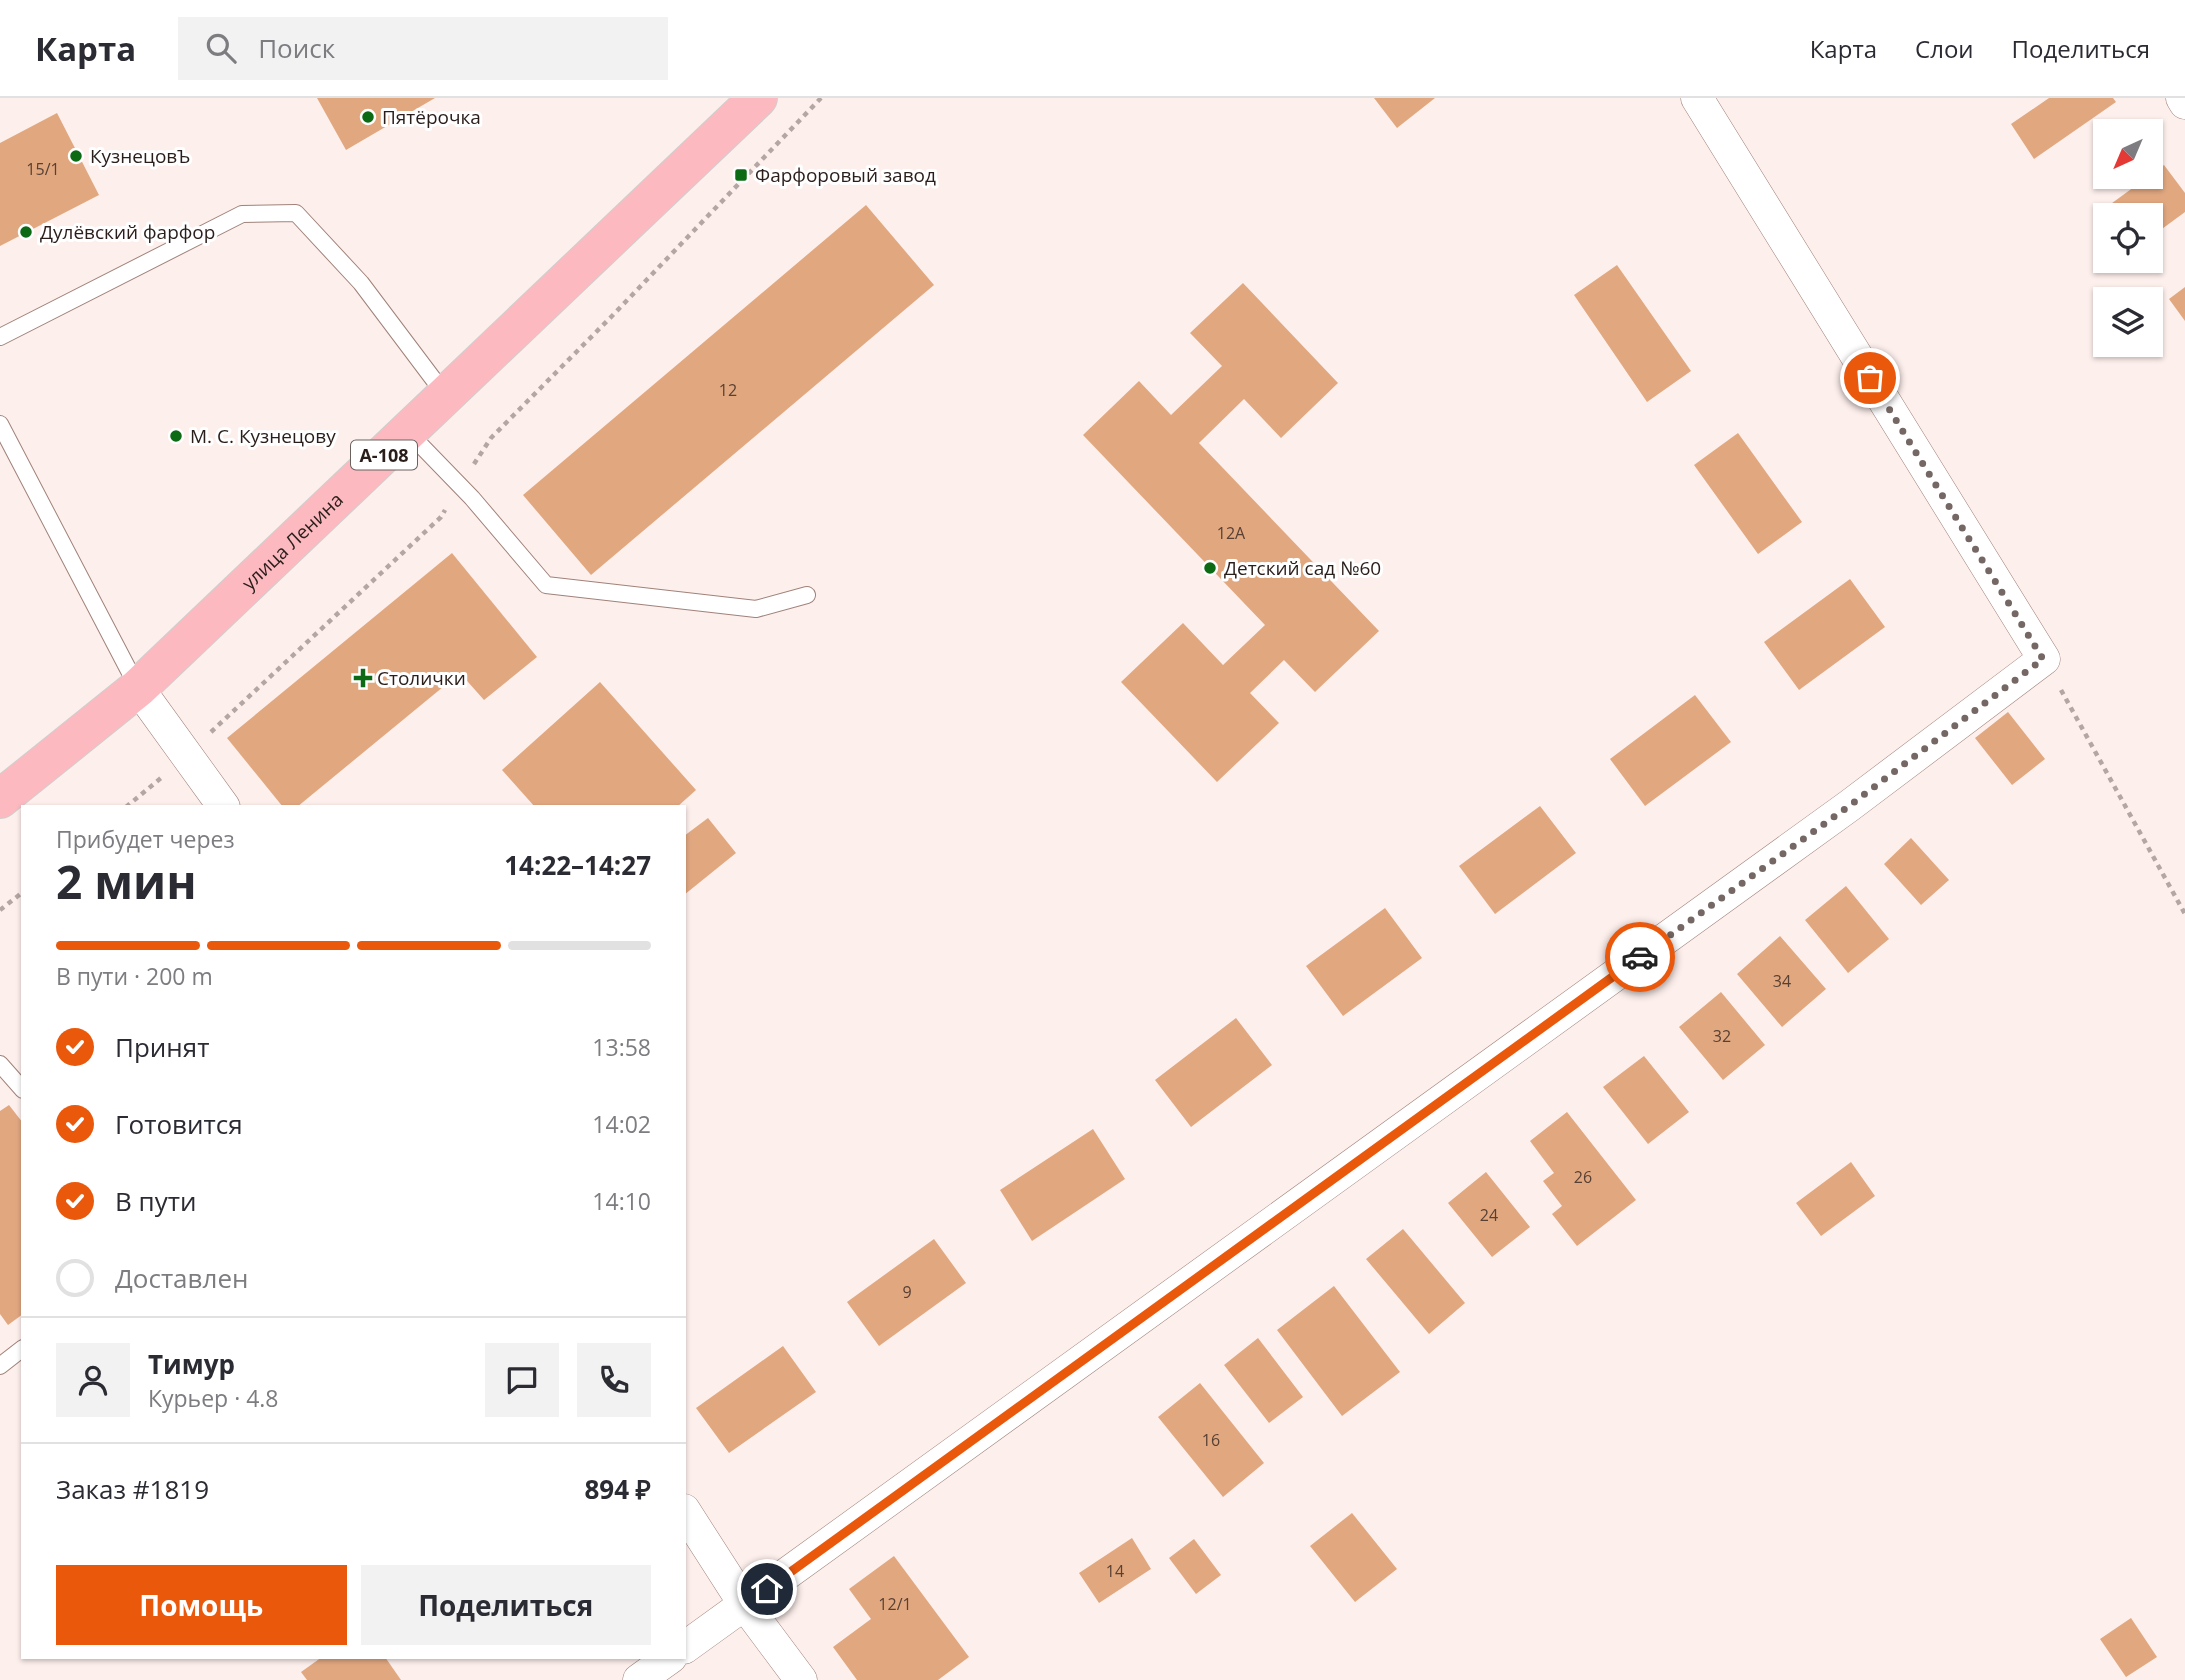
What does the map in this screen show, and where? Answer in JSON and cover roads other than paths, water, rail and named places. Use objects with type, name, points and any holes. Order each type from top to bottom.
[{"type":"highway","name":"улица Ленина","points":[[0,800],[138,688],[758,98]]},
{"type":"street","points":[[686,1647],[1849,806],[2043,659],[1697,98]]},
{"type":"street","points":[[2182,98],[2185,103]]},
{"type":"street","points":[[138,688],[223,805]]},
{"type":"street","points":[[686,1513],[745,1605],[801,1680]]},
{"type":"street","points":[[639,1680],[668,1659]]},
{"type":"lane","points":[[0,337],[242,214],[296,213],[361,283],[446,396]]},
{"type":"lane","points":[[0,424],[138,688]]},
{"type":"lane","points":[[408,432],[460,486],[546,585],[756,609],[807,595]]},
{"type":"lane","points":[[0,1064],[21,1088]]},
{"type":"lane","points":[[0,1366],[21,1350]]},
{"type":"place","name":"Пятёрочка","points":[[368,117]]},
{"type":"place","name":"КузнецовЪ","points":[[76,156]]},
{"type":"place","name":"Фарфоровый завод","points":[[741,175]]},
{"type":"place","name":"Дулёвский фарфор","points":[[26,232]]},
{"type":"place","name":"М. С. Кузнецову","points":[[176,436]]},
{"type":"place","name":"Детский сад №60","points":[[1210,568]]},
{"type":"place","name":"Столички","points":[[363,678]]}]
